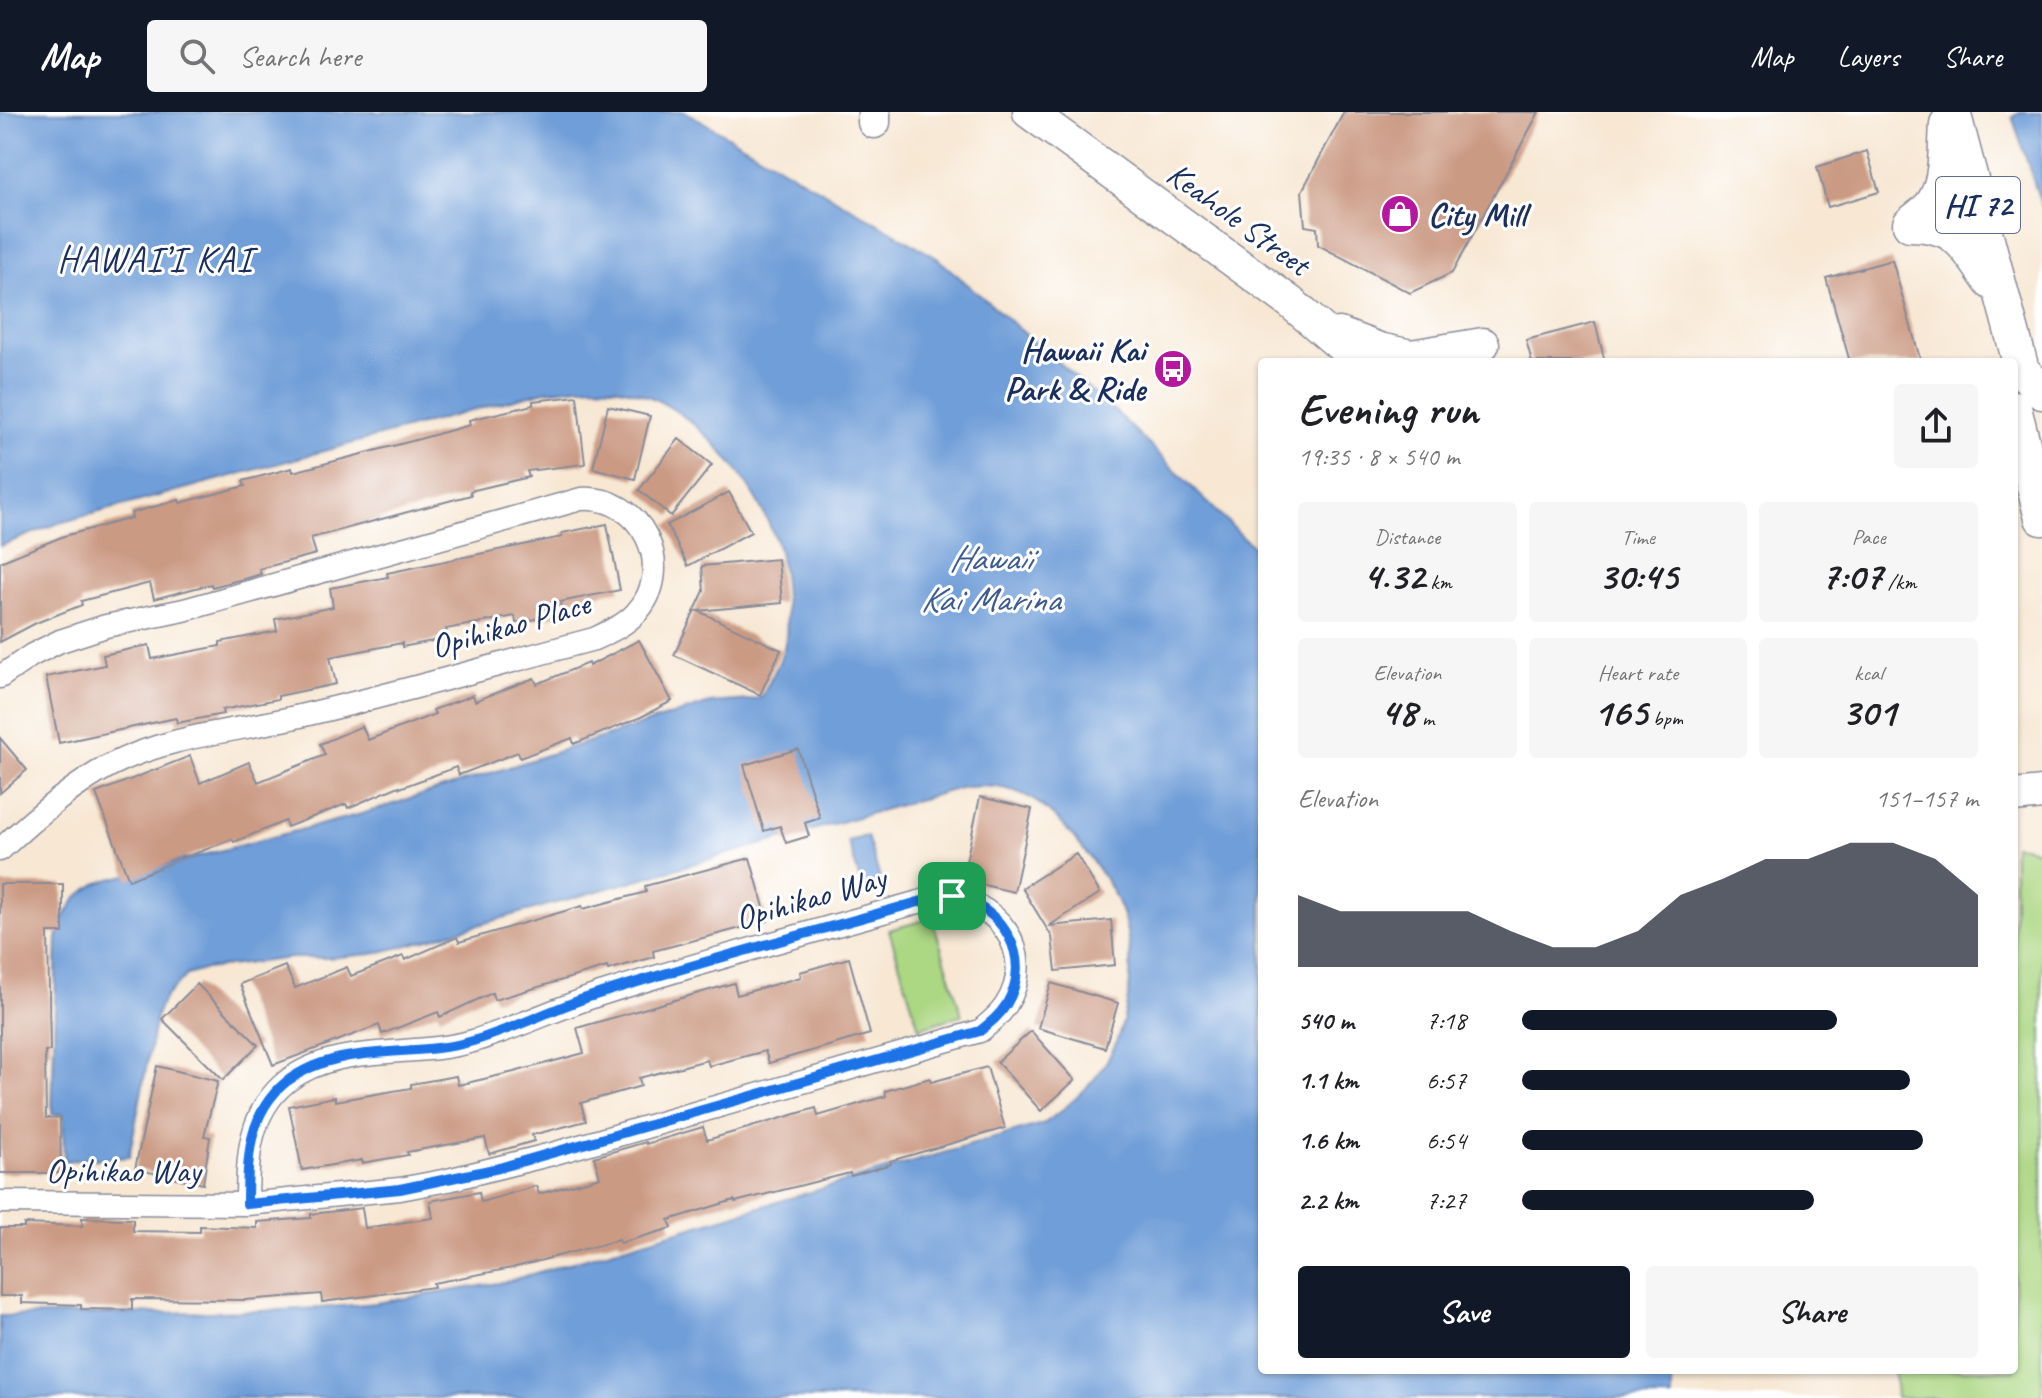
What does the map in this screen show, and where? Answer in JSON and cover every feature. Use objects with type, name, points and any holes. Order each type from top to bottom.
[{"type":"main road","name":"Keahole Street","points":[[1029,112],[1290,302],[1355,358]]},
{"type":"main road","points":[[1951,112],[1944,172],[1938,189],[1932,205],[1910,224],[1933,224],[1949,230],[1961,241],[2003,298]]},
{"type":"main road","name":"HI 72","points":[[1951,112],[2003,298],[2032,381],[2018,401]]},
{"type":"main road","points":[[1320,327],[1331,358]]},
{"type":"main road","points":[[1320,327],[1379,349],[1411,356],[1483,344],[1478,358]]},
{"type":"main road","name":"HI 72","points":[[2018,423],[2042,518]]},
{"type":"main road","points":[[2018,796],[2042,793]]},
{"type":"street","name":"Opihikao Place","points":[[0,677],[60,641],[106,626],[184,610],[581,499],[593,498],[620,508],[633,517],[651,542],[654,571],[649,592],[636,614],[611,632],[412,688],[287,719],[191,737],[136,754],[84,782],[0,850]]},
{"type":"street","name":"Opihikao Way","points":[[0,1202],[247,1204],[352,1195],[461,1177],[567,1150],[980,1031],[1007,1004],[1017,972],[1012,941],[992,913],[979,904],[952,896],[936,897],[580,1000],[471,1042],[338,1058],[317,1064],[284,1084],[270,1098],[258,1119],[247,1166],[247,1204]]},
{"type":"green space","points":[[2018,845],[2024,846],[2042,853],[2042,1398],[1896,1398],[1894,1374],[2018,1374]]},
{"type":"green space","points":[[932,918],[962,1015],[919,1028],[889,930]]},
{"type":"water","name":"Hawaii Kai Marina","points":[[0,112],[686,112],[937,258],[1118,414],[1258,552],[1258,1374],[1672,1374],[1672,1398],[0,1398],[0,1316],[320,1308],[376,1303],[505,1282],[1045,1123],[1087,1087],[1110,1055],[1125,1012],[1130,964],[1129,941],[1116,899],[1097,868],[1063,825],[1025,795],[996,787],[960,788],[401,947],[372,954],[290,958],[206,969],[187,975],[165,997],[157,1012],[129,1157],[64,1161],[63,1115],[52,1114],[57,939],[61,922],[77,897],[107,880],[365,813],[710,703],[762,697],[783,652],[786,611],[782,568],[775,538],[764,515],[735,467],[716,446],[673,409],[649,397],[605,386],[545,391],[59,523],[0,546]]},
{"type":"water","points":[[2020,112],[2042,112],[2042,207],[2012,116]]},
{"type":"water","points":[[867,836],[881,881],[862,887],[848,841]]},
{"type":"building","name":"City Mill","points":[[1344,112],[1539,112],[1452,273],[1410,293],[1318,245],[1317,228],[1305,226],[1302,191]]},
{"type":"building","points":[[1867,151],[1879,192],[1828,207],[1817,167]]},
{"type":"building","points":[[1892,260],[1920,358],[1849,358],[1826,278]]},
{"type":"building","points":[[1595,322],[1604,358],[1531,358],[1526,340]]},
{"type":"building","points":[[577,396],[585,464],[527,471],[529,477],[470,491],[471,495],[311,538],[316,554],[259,569],[261,574],[251,577],[154,599],[150,583],[81,601],[82,605],[36,623],[0,642],[0,562],[64,536],[132,518],[131,513],[245,486],[243,481],[292,468],[293,472],[470,425],[469,420],[533,405],[533,401]]},
{"type":"building","points":[[608,406],[650,416],[635,479],[593,468]]},
{"type":"building","points":[[679,439],[712,465],[671,516],[639,490]]},
{"type":"building","points":[[729,492],[751,532],[688,566],[667,525]]},
{"type":"building","points":[[607,524],[620,590],[560,602],[562,614],[516,623],[515,616],[446,629],[448,638],[330,657],[336,684],[222,710],[223,714],[177,723],[176,718],[59,743],[46,677],[105,665],[103,655],[149,645],[152,659],[277,631],[275,619],[333,607],[330,588],[388,577],[387,573],[562,537],[562,533]]},
{"type":"building","points":[[778,559],[782,603],[698,611],[781,650],[760,695],[674,655],[704,591],[702,566]]},
{"type":"building","points":[[639,640],[672,701],[641,717],[574,744],[572,738],[520,758],[518,752],[459,775],[456,767],[399,786],[348,808],[346,804],[287,827],[285,821],[129,880],[96,793],[190,756],[200,783],[249,762],[258,782],[325,755],[320,744],[362,726],[368,740],[435,714],[433,710],[473,695],[475,701],[534,678],[537,684],[588,663],[589,666]]},
{"type":"building","points":[[0,738],[27,770],[0,793]]},
{"type":"building","points":[[798,749],[820,818],[805,823],[809,836],[786,843],[780,826],[764,831],[744,765]]},
{"type":"building","points":[[980,797],[1032,809],[1014,892],[962,880]]},
{"type":"building","points":[[1076,854],[1100,893],[1049,926],[1111,920],[1115,965],[1056,971],[1052,937],[1022,888]]},
{"type":"building","points":[[750,858],[768,921],[653,951],[654,957],[608,970],[607,967],[494,1000],[492,993],[440,1017],[438,1012],[382,1034],[379,1025],[273,1065],[240,984],[285,966],[295,988],[347,967],[351,976],[403,956],[405,960],[457,937],[459,942],[582,906],[583,909],[646,892],[645,886]]},
{"type":"building","points":[[0,884],[63,884],[63,933],[48,933],[50,1051],[45,1051],[46,1118],[60,1117],[61,1173],[0,1173]]},
{"type":"building","points":[[849,958],[870,1034],[769,1063],[765,1051],[709,1066],[707,1060],[639,1078],[641,1086],[581,1103],[586,1121],[532,1135],[534,1141],[489,1154],[485,1138],[407,1152],[408,1155],[302,1170],[289,1106],[411,1088],[411,1084],[456,1076],[458,1085],[514,1072],[584,1053],[577,1028],[734,983],[737,995],[801,977],[800,972]]},
{"type":"building","points":[[1051,983],[1118,1003],[1105,1048],[1038,1028]]},
{"type":"building","points":[[197,984],[258,1045],[223,1080],[162,1019]]},
{"type":"building","points":[[1031,1031],[1075,1080],[1041,1111],[997,1062]]},
{"type":"building","points":[[157,1066],[218,1081],[204,1136],[210,1137],[203,1184],[135,1169]]},
{"type":"building","points":[[987,1067],[1005,1128],[890,1161],[891,1164],[851,1176],[850,1173],[734,1200],[669,1220],[672,1228],[620,1243],[619,1240],[512,1268],[433,1283],[434,1287],[322,1302],[321,1294],[245,1300],[132,1299],[132,1310],[22,1303],[22,1296],[0,1296],[0,1228],[24,1228],[24,1224],[82,1226],[82,1218],[133,1219],[133,1231],[200,1232],[200,1226],[257,1228],[257,1222],[311,1218],[311,1214],[362,1208],[365,1228],[433,1218],[430,1201],[479,1192],[481,1202],[536,1186],[539,1194],[600,1177],[594,1157],[646,1142],[703,1127],[707,1140],[816,1108],[818,1116],[886,1096],[885,1091]]},
{"type":"place","name":"City Mill","points":[[1400,214]]},
{"type":"place","name":"Hawaii Kai Park & Ride","points":[[1173,369]]},
{"type":"district","name":"HAWAI’I KAI","points":[[155,258]]},
{"type":"route","points":[[952,896],[979,904],[992,913],[1012,941],[1016,957],[1017,972],[1007,1004],[980,1031],[499,1168],[400,1189],[247,1204],[247,1166],[258,1119],[270,1098],[284,1084],[317,1064],[338,1058],[471,1042],[580,1000],[636,983],[936,897],[952,896]]}]
